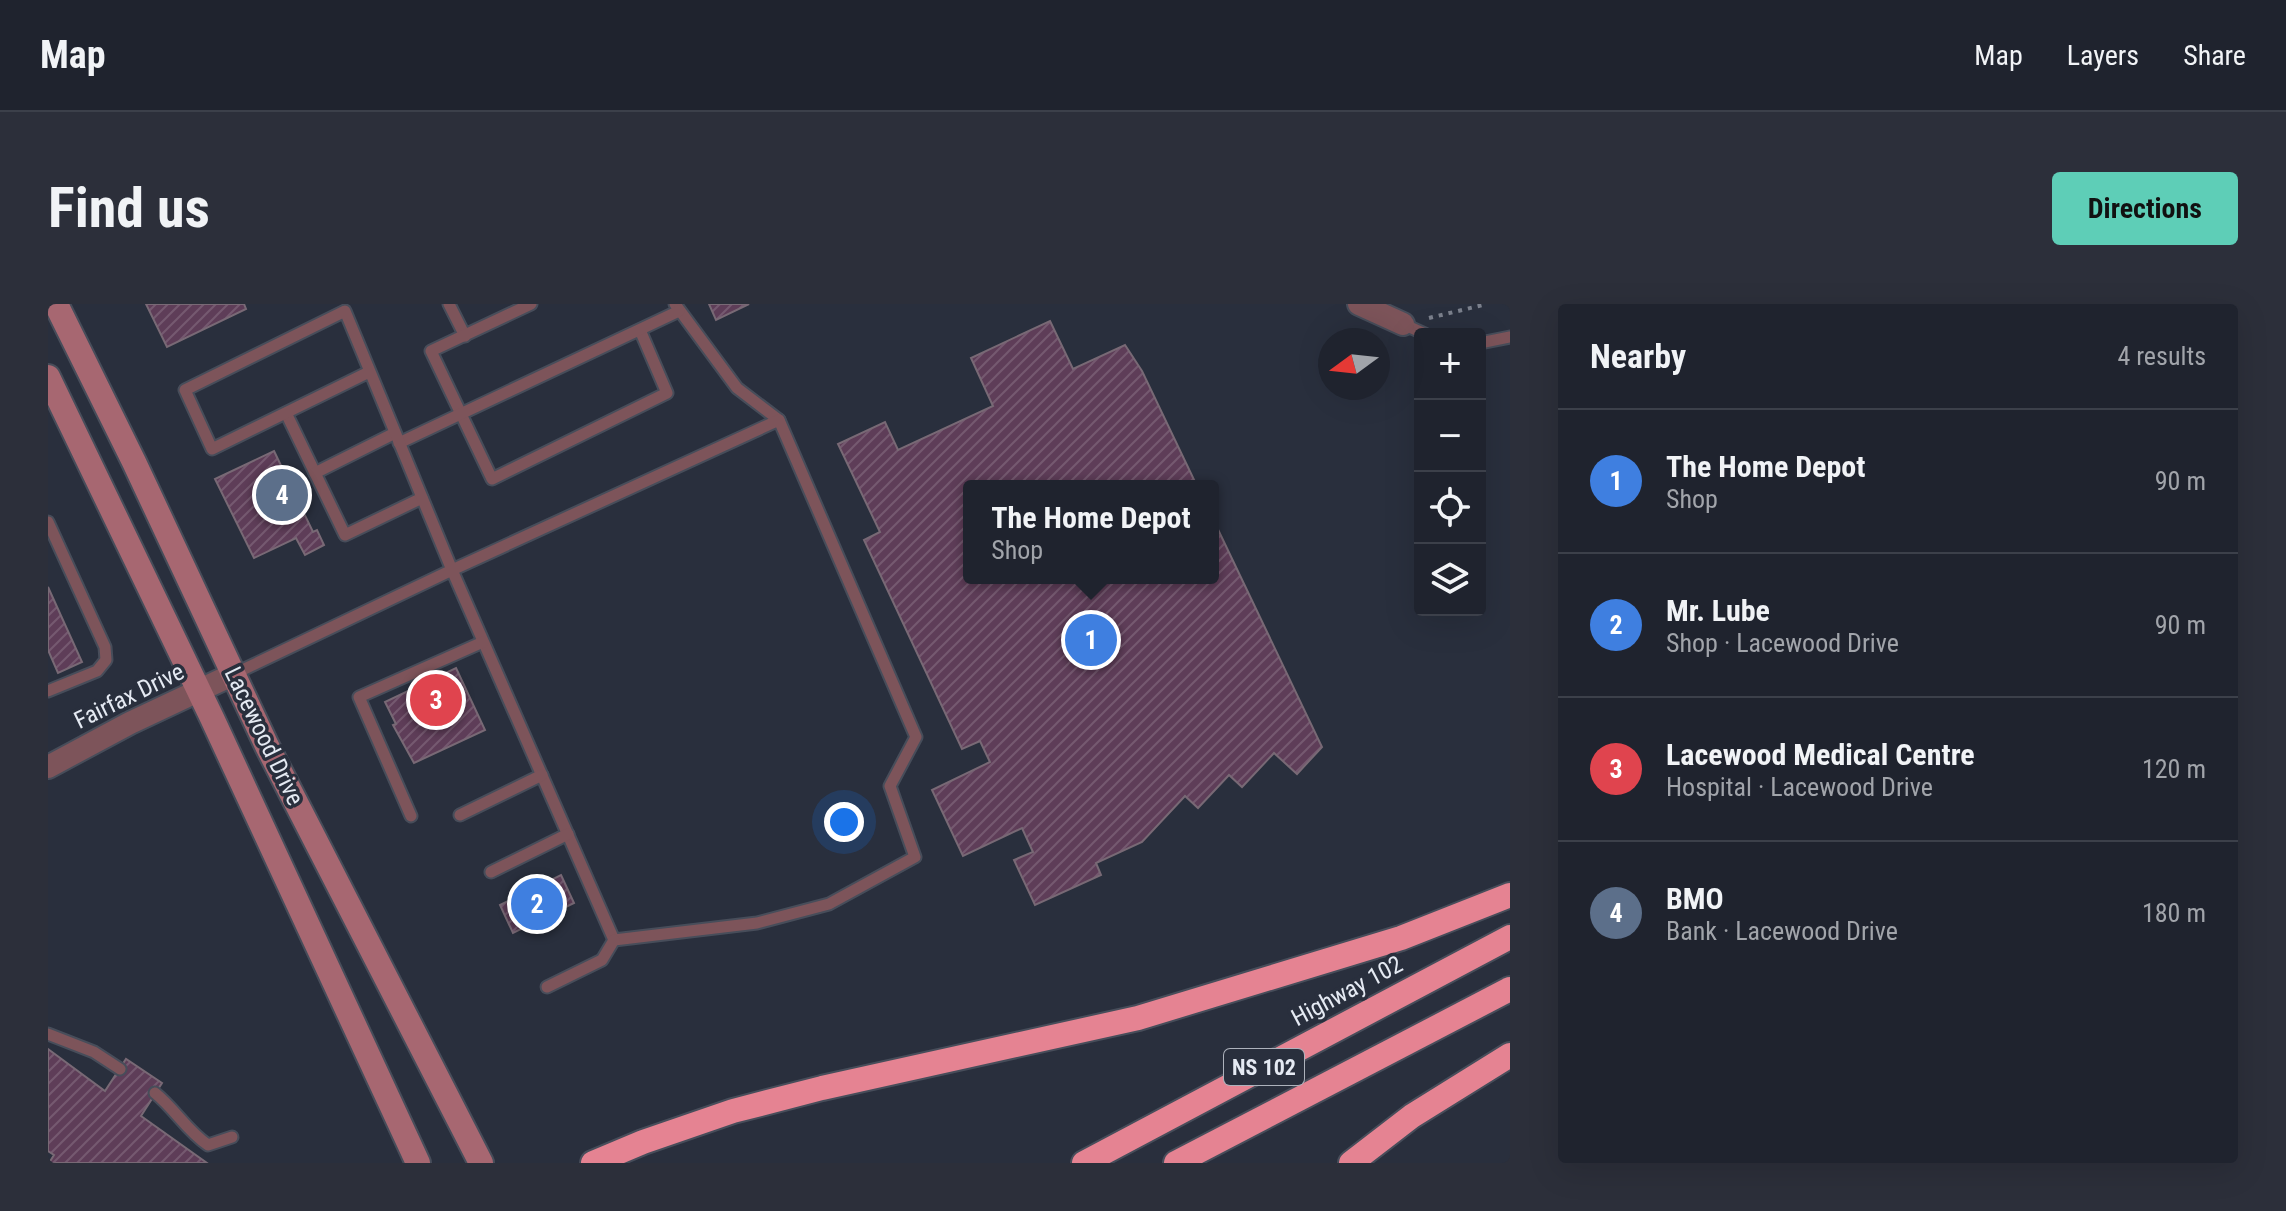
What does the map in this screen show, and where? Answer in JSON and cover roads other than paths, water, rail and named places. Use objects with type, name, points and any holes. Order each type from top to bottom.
[{"type":"highway","points":[[593,1163],[643,1142],[747,1107],[1138,1018],[1401,938],[1510,895]]},
{"type":"highway","name":"Highway 102","points":[[1084,1163],[1510,937]]},
{"type":"highway","name":"NS 102","points":[[1176,1163],[1510,989]]},
{"type":"highway","points":[[1351,1163],[1412,1116],[1510,1055]]},
{"type":"main road","name":"Lacewood Drive","points":[[56,304],[267,746],[481,1163]]},
{"type":"main road","points":[[66,304],[70,334]]},
{"type":"main road","name":"Lacewood Drive","points":[[48,377],[199,690],[418,1163]]},
{"type":"street","points":[[1359,304],[1403,324]]},
{"type":"street","name":"Fairfax Drive","points":[[50,760],[234,674]]},
{"type":"lane","points":[[359,304],[344,307],[185,390],[212,449],[369,372]]},
{"type":"lane","points":[[449,304],[465,336]]},
{"type":"lane","points":[[531,304],[431,351],[492,479],[667,393],[640,330]]},
{"type":"lane","points":[[344,307],[452,570],[614,940]]},
{"type":"lane","points":[[315,473],[461,414],[640,330],[677,308],[737,388],[779,420],[916,737],[890,786],[915,857],[829,904],[757,923],[614,940]]},
{"type":"lane","points":[[1403,324],[1414,329]]},
{"type":"lane","points":[[1486,342],[1510,337]]},
{"type":"lane","points":[[286,413],[345,535],[422,498]]},
{"type":"lane","points":[[234,674],[779,420]]},
{"type":"lane","points":[[48,522],[105,647],[106,660],[97,671],[48,691]]},
{"type":"lane","points":[[411,816],[359,697],[483,642]]},
{"type":"lane","points":[[460,815],[542,775]]},
{"type":"lane","points":[[491,872],[568,834]]},
{"type":"lane","points":[[547,987],[602,960],[614,940]]},
{"type":"lane","points":[[48,1034],[94,1052],[120,1069]]},
{"type":"lane","points":[[155,1093],[173,1107],[194,1136],[208,1145],[232,1137]]},
{"type":"place","name":"BMO","points":[[282,495]]},
{"type":"place","name":"The Home Depot","points":[[1091,640]]},
{"type":"place","name":"Lacewood Medical Centre","points":[[436,700]]},
{"type":"place","name":"Mr. Lube","points":[[537,904]]}]
